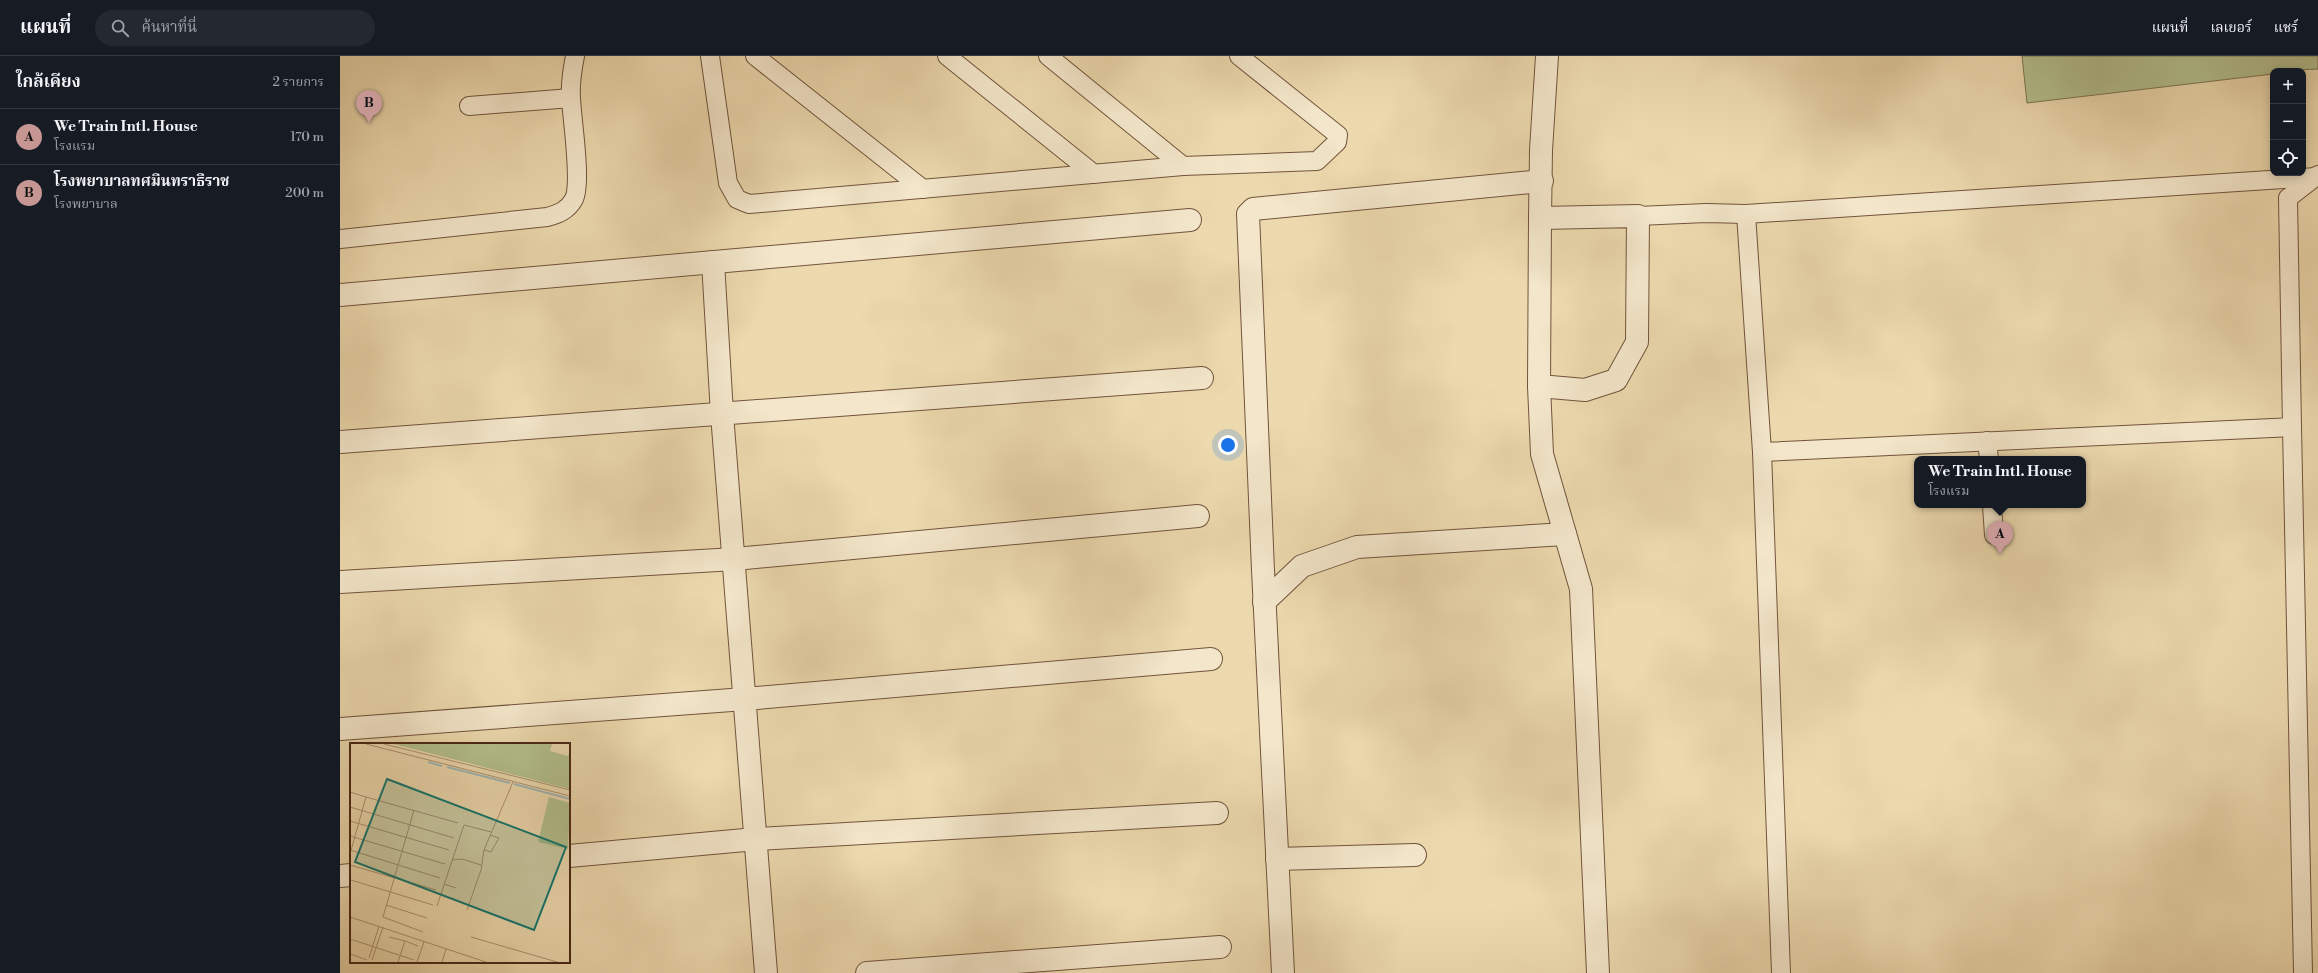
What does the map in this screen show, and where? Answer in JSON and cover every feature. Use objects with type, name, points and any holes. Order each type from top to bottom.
[{"type":"street","points":[[1547,56],[1541,150],[1542,181],[1540,218],[1539,386],[1542,454],[1581,589],[1598,973]]},
{"type":"street","points":[[1283,973],[1264,602],[1250,211],[1542,181]]},
{"type":"street","points":[[1539,386],[1585,390],[1616,380],[1637,342],[1638,216],[1540,218]]},
{"type":"street","points":[[340,295],[1190,220]]},
{"type":"street","points":[[713,262],[722,414],[735,559],[766,973]]},
{"type":"street","points":[[340,442],[1202,378]]},
{"type":"street","points":[[340,582],[735,559],[1198,516]]},
{"type":"street","points":[[1264,602],[1302,566],[1357,547],[1565,534]]},
{"type":"street","points":[[340,730],[745,699],[1211,659]]},
{"type":"street","points":[[570,856],[756,840],[1217,813]]},
{"type":"street","points":[[1278,860],[1415,855]]},
{"type":"street","points":[[340,876],[350,875]]},
{"type":"street","points":[[867,973],[1220,947]]},
{"type":"lane","points":[[340,239],[547,217],[560,214],[569,207],[578,189],[571,98],[571,76],[575,56]]},
{"type":"lane","points":[[710,56],[728,183],[737,198],[749,204],[1183,166],[1316,161],[1337,142],[1338,135],[1239,56]]},
{"type":"lane","points":[[754,56],[923,189]]},
{"type":"lane","points":[[947,56],[1094,174]]},
{"type":"lane","points":[[1048,56],[1183,166]]},
{"type":"lane","points":[[469,106],[571,98]]},
{"type":"lane","points":[[1638,216],[1706,213],[1746,214],[2317,176]]},
{"type":"lane","points":[[2303,973],[2288,198],[2317,176]]},
{"type":"lane","points":[[1746,214],[1762,452],[1781,973]]},
{"type":"lane","points":[[1762,452],[2292,427]]},
{"type":"lane","points":[[1987,441],[1989,456]]},
{"type":"lane","points":[[1992,508],[1994,535]]},
{"type":"green space","points":[[2022,56],[2318,56],[2318,69],[2270,68],[2270,74],[2027,103]]},
{"type":"place","name":"โรงพยาบาลทศมินทราธิราช","points":[[369,123]]},
{"type":"place","name":"We Train Intl. House","points":[[2000,554]]}]
